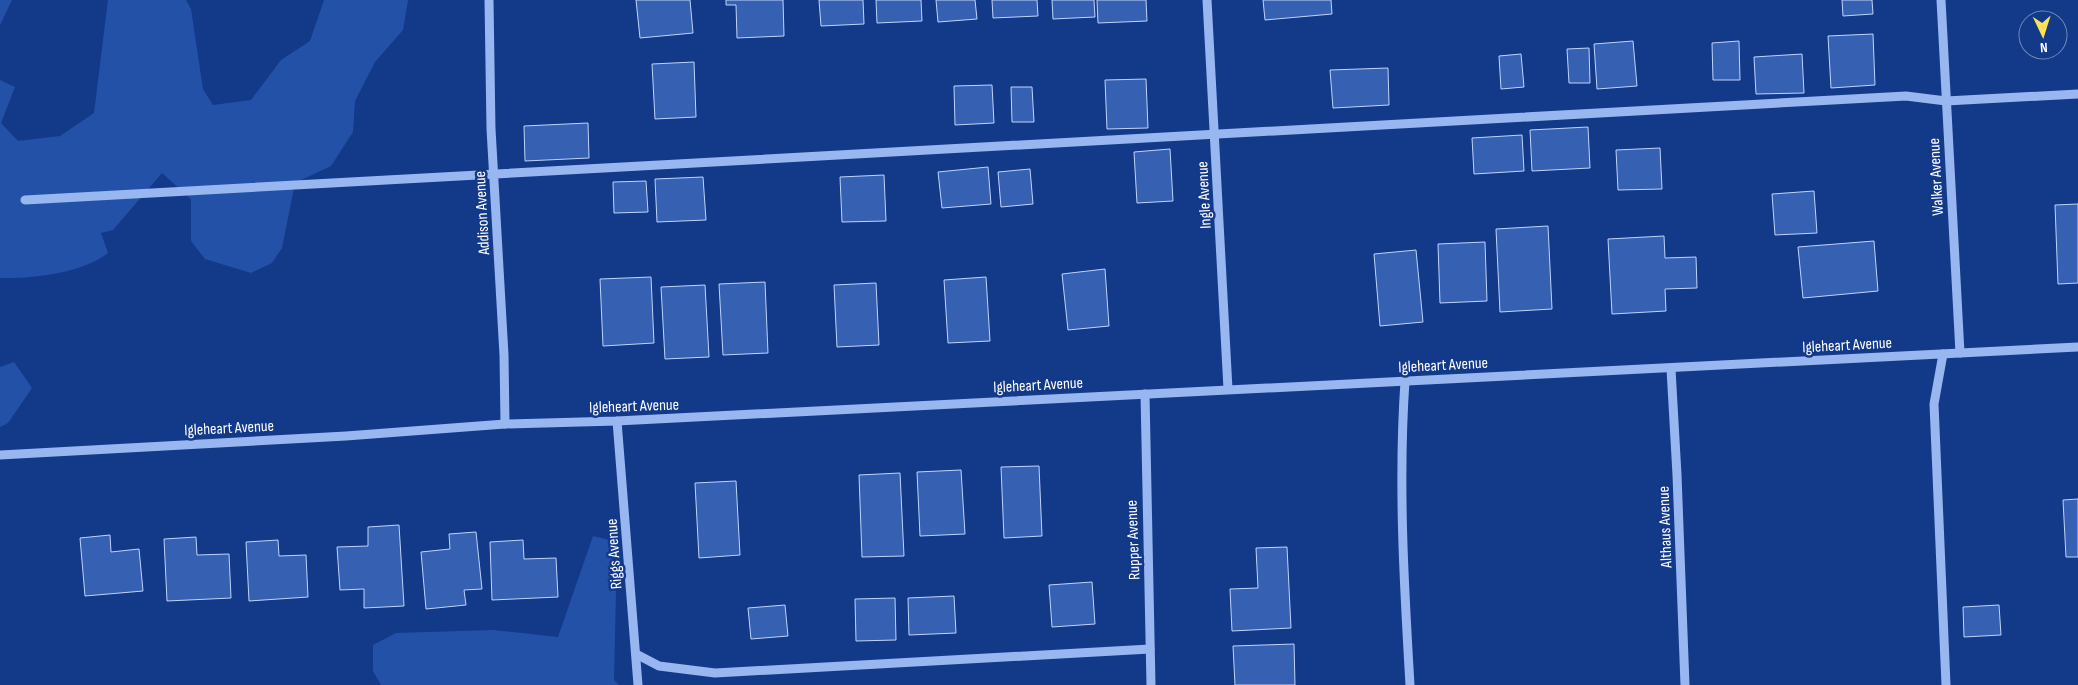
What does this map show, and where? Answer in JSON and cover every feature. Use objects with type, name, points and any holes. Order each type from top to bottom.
[{"type":"street","name":"Addison Avenue","points":[[489,0],[494,176],[504,355],[505,424]]},
{"type":"street","name":"Ingle Avenue","points":[[1207,0],[1228,389]]},
{"type":"street","name":"Walker Avenue","points":[[1941,0],[1960,353]]},
{"type":"street","points":[[24,200],[494,176],[1906,96],[1946,101],[2078,94]]},
{"type":"street","name":"Igleheart Avenue","points":[[0,454],[346,436],[505,424],[618,421],[2078,347]]},
{"type":"street","points":[[1943,354],[1934,404],[1946,685]]},
{"type":"street","name":"Althaus Avenue","points":[[1670,369],[1678,475],[1685,685]]},
{"type":"street","points":[[1405,381],[1401,436],[1403,551],[1410,685]]},
{"type":"street","name":"Rupper Avenue","points":[[1145,394],[1151,685]]},
{"type":"street","name":"Riggs Avenue","points":[[618,421],[638,685]]},
{"type":"street","points":[[636,654],[659,666],[715,673],[1150,649]]},
{"type":"shaded area","points":[[0,0],[12,0],[0,25]]},
{"type":"shaded area","points":[[108,0],[186,0],[191,9],[203,89],[213,105],[251,100],[281,60],[310,41],[324,0],[408,0],[403,30],[375,62],[355,101],[353,132],[331,166],[295,183],[282,248],[272,263],[251,273],[205,259],[191,241],[191,199],[162,173],[113,230],[101,233],[108,253],[97,260],[71,270],[42,276],[0,278],[0,80],[15,87],[1,123],[18,141],[60,136],[94,113]]},
{"type":"shaded area","points":[[14,362],[32,388],[8,423],[0,427],[0,367]]},
{"type":"shaded area","points":[[593,536],[617,542],[614,680],[619,685],[381,685],[373,671],[373,645],[396,633],[493,630],[558,637]]},
{"type":"building","points":[[636,0],[690,0],[693,33],[640,38]]},
{"type":"building","points":[[726,0],[783,0],[784,36],[737,38],[736,5],[726,5]]},
{"type":"building","points":[[819,0],[863,0],[864,24],[821,26]]},
{"type":"building","points":[[876,0],[921,0],[922,21],[877,23]]},
{"type":"building","points":[[936,0],[975,0],[977,19],[938,22]]},
{"type":"building","points":[[992,0],[1037,0],[1038,16],[993,18]]},
{"type":"building","points":[[1052,0],[1094,0],[1095,17],[1053,19]]},
{"type":"building","points":[[1097,0],[1146,0],[1147,21],[1098,23]]},
{"type":"building","points":[[1263,0],[1331,0],[1332,14],[1265,20]]},
{"type":"building","points":[[1842,0],[1872,0],[1873,14],[1843,16]]},
{"type":"building","points":[[1873,34],[1875,85],[1831,88],[1828,36]]},
{"type":"building","points":[[1633,41],[1637,86],[1597,89],[1594,44]]},
{"type":"building","points":[[1739,41],[1740,80],[1713,80],[1712,43]]},
{"type":"building","points":[[1589,48],[1590,83],[1569,83],[1567,49]]},
{"type":"building","points":[[1521,54],[1524,87],[1501,89],[1499,56]]},
{"type":"building","points":[[1802,54],[1804,93],[1756,94],[1754,57]]},
{"type":"building","points":[[694,62],[696,117],[655,119],[652,64]]},
{"type":"building","points":[[1388,68],[1389,105],[1333,108],[1330,70]]},
{"type":"building","points":[[1146,79],[1148,128],[1107,129],[1105,80]]},
{"type":"building","points":[[992,85],[994,123],[955,125],[954,86]]},
{"type":"building","points":[[1011,87],[1032,87],[1034,122],[1012,122]]},
{"type":"building","points":[[588,123],[589,158],[525,161],[524,126]]},
{"type":"building","points":[[1588,127],[1590,168],[1532,171],[1530,130]]},
{"type":"building","points":[[1522,135],[1524,171],[1474,174],[1472,138]]},
{"type":"building","points":[[1660,148],[1662,189],[1618,190],[1616,150]]},
{"type":"building","points":[[1170,149],[1173,201],[1137,203],[1134,152]]},
{"type":"building","points":[[988,167],[991,204],[942,208],[938,172]]},
{"type":"building","points":[[1030,169],[1033,204],[1001,207],[998,172]]},
{"type":"building","points":[[884,175],[886,221],[842,222],[840,177]]},
{"type":"building","points":[[703,177],[706,220],[657,222],[655,179]]},
{"type":"building","points":[[646,181],[648,212],[614,213],[613,182]]},
{"type":"building","points":[[1814,191],[1817,233],[1775,235],[1772,194]]},
{"type":"building","points":[[2078,204],[2078,283],[2058,284],[2055,205]]},
{"type":"building","points":[[1548,226],[1552,309],[1500,312],[1496,229]]},
{"type":"building","points":[[1664,236],[1665,258],[1696,257],[1697,288],[1665,289],[1666,311],[1612,314],[1608,239]]},
{"type":"building","points":[[1874,241],[1878,291],[1803,298],[1798,247]]},
{"type":"building","points":[[1485,242],[1487,301],[1440,303],[1438,244]]},
{"type":"building","points":[[1416,250],[1423,322],[1380,326],[1374,254]]},
{"type":"building","points":[[1105,269],[1109,326],[1068,330],[1062,274]]},
{"type":"building","points":[[651,277],[654,343],[603,346],[600,279]]},
{"type":"building","points":[[986,277],[990,341],[948,343],[944,280]]},
{"type":"building","points":[[765,282],[768,353],[723,355],[719,284]]},
{"type":"building","points":[[876,283],[879,345],[837,347],[834,285]]},
{"type":"building","points":[[705,285],[709,357],[665,359],[661,287]]},
{"type":"building","points":[[1039,466],[1042,536],[1004,538],[1001,467]]},
{"type":"building","points":[[961,470],[965,534],[920,536],[917,472]]},
{"type":"building","points":[[900,473],[904,556],[862,557],[859,475]]},
{"type":"building","points":[[736,481],[740,555],[699,558],[695,483]]},
{"type":"building","points":[[2078,499],[2078,557],[2066,557],[2063,500]]},
{"type":"building","points":[[399,525],[404,606],[364,608],[364,589],[340,590],[337,547],[368,546],[368,527]]},
{"type":"building","points":[[476,532],[482,589],[464,590],[466,605],[426,609],[421,552],[450,549],[449,534]]},
{"type":"building","points":[[110,535],[111,552],[139,549],[143,591],[85,596],[80,538]]},
{"type":"building","points":[[196,537],[197,555],[229,554],[231,598],[167,601],[164,539]]},
{"type":"building","points":[[278,540],[279,556],[306,555],[308,597],[249,601],[246,542]]},
{"type":"building","points":[[523,540],[524,559],[556,558],[558,597],[492,600],[490,542]]},
{"type":"building","points":[[1287,547],[1291,628],[1232,631],[1230,589],[1258,588],[1256,548]]},
{"type":"building","points":[[1092,582],[1095,624],[1052,627],[1049,585]]},
{"type":"building","points":[[954,596],[956,633],[909,635],[908,598]]},
{"type":"building","points":[[895,598],[896,640],[856,641],[855,599]]},
{"type":"building","points":[[785,605],[788,636],[751,639],[748,608]]},
{"type":"building","points":[[1999,605],[2001,635],[1964,637],[1963,607]]},
{"type":"building","points":[[1294,644],[1295,685],[1235,685],[1233,646]]}]
